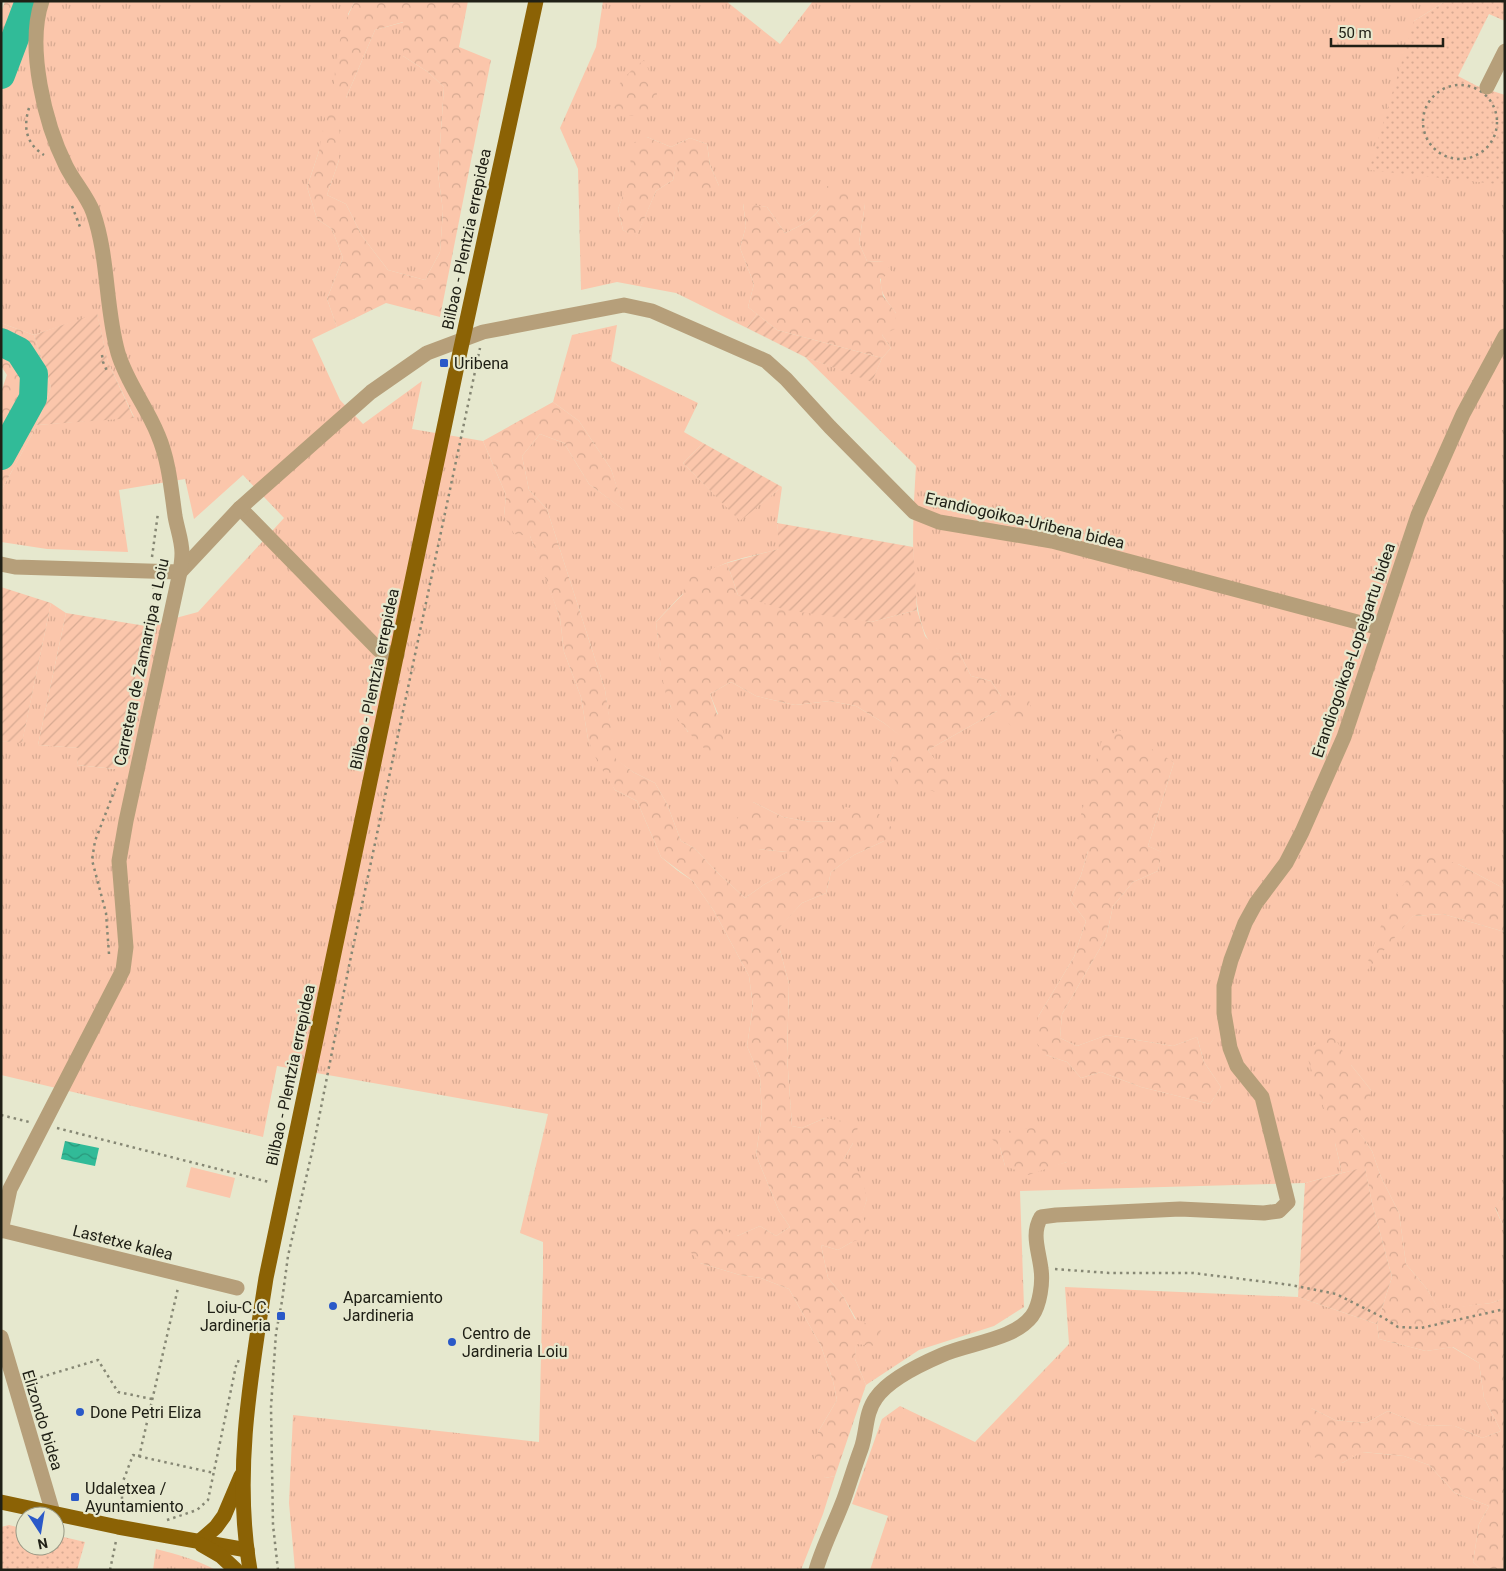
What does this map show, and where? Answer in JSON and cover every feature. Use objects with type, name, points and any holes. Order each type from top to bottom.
[{"type":"main road","name":"Bilbao - Plentzia errepidea","points":[[250,1570],[244,1499],[244,1439],[252,1366],[266,1278],[462,340],[536,1]]},
{"type":"main road","points":[[197,1541],[224,1516],[244,1467]]},
{"type":"main road","points":[[1,1502],[20,1506]]},
{"type":"main road","points":[[65,1514],[120,1519],[197,1541],[247,1550]]},
{"type":"main road","points":[[197,1541],[221,1556],[236,1570]]},
{"type":"street","name":"Carretera de Zamarripa a Loiu","points":[[42,1],[35,40],[37,68],[51,128],[66,166],[92,211],[103,252],[110,316],[119,354],[131,384],[158,435],[170,471],[175,518],[182,553],[180,572],[129,803],[119,860],[126,947],[123,970],[108,1002],[42,1125]]},
{"type":"street","points":[[1485,90],[1505,51]]},
{"type":"street","name":"Erandiogoikoa-Uribena bidea","points":[[180,572],[240,508],[371,392],[427,353],[483,332],[624,305],[652,310],[766,361],[786,379],[830,427],[914,512],[940,522],[1052,541],[1380,628]]},
{"type":"street","name":"Erandiogoikoa-Lopeigartu bidea","points":[[816,1570],[862,1446],[868,1413],[875,1399],[885,1387],[943,1355],[1014,1331],[1032,1316],[1037,1304],[1041,1282],[1041,1268],[1036,1248],[1036,1225],[1042,1218],[1056,1215],[1180,1209],[1264,1213],[1279,1211],[1288,1202],[1262,1098],[1237,1066],[1230,1048],[1224,1013],[1224,986],[1231,960],[1245,923],[1256,903],[1286,863],[1302,832],[1344,737],[1418,516],[1463,414],[1505,336]]},
{"type":"street","points":[[240,508],[379,650],[397,656]]},
{"type":"street","points":[[1,564],[15,567],[180,572]]},
{"type":"street","points":[[1,1230],[10,1190],[42,1125]]},
{"type":"street","name":"Lastetxe kalea","points":[[1,1230],[237,1288]]},
{"type":"street","name":"Elizondo bidea","points":[[1,1337],[51,1506]]},
{"type":"path","points":[[1453,86],[1469,86],[1485,90],[1497,114],[1497,127],[1493,139],[1486,150],[1475,157],[1463,160],[1450,159],[1438,154],[1429,145],[1424,135],[1422,124],[1427,104],[1442,89],[1453,86]]},
{"type":"path","points":[[278,1570],[273,1516],[271,1407],[276,1334],[288,1256],[313,1148],[349,966],[483,332]]},
{"type":"path","points":[[1,1115],[268,1182]]},
{"type":"path","points":[[1041,1268],[1109,1273],[1193,1273],[1291,1285],[1336,1294],[1398,1327],[1421,1328],[1505,1309]]},
{"type":"path","points":[[139,1457],[182,1274]]},
{"type":"path","points":[[15,1386],[98,1360],[118,1392],[152,1398]]},
{"type":"path","points":[[158,1518],[168,1520],[197,1510],[208,1500],[236,1361],[252,1366],[273,1369]]},
{"type":"path","points":[[110,1570],[120,1519],[122,1484],[133,1456],[214,1473]]},
{"type":"path","points":[[120,1519],[131,1513]]},
{"type":"green space","points":[[5,1],[19,1],[4,48],[3,92],[1,98],[1,13]]},
{"type":"green space","points":[[19,1],[355,1],[348,14],[346,98],[375,30],[404,22],[403,56],[428,72],[444,87],[438,174],[443,211],[440,252],[425,280],[388,270],[362,236],[346,204],[327,195],[339,160],[319,151],[307,187],[317,219],[332,229],[343,258],[327,299],[337,327],[312,339],[340,400],[363,424],[422,381],[412,429],[483,441],[506,495],[504,516],[530,536],[541,564],[560,618],[564,652],[581,697],[588,739],[615,790],[637,801],[661,857],[693,881],[714,911],[749,976],[753,1006],[747,1046],[760,1077],[762,1114],[756,1155],[779,1211],[790,1227],[776,1236],[760,1226],[737,1236],[700,1263],[740,1275],[761,1278],[789,1289],[821,1346],[833,1381],[837,1400],[818,1432],[825,1478],[835,1476],[823,1514],[801,1570],[295,1570],[289,1503],[293,1415],[539,1442],[543,1242],[520,1233],[548,1114],[277,1066],[263,1137],[1,1075],[1,741],[22,742],[51,603],[66,613],[38,745],[80,748],[77,765],[115,769],[146,626],[198,612],[284,518],[243,475],[194,519],[185,479],[119,490],[128,552],[47,549],[1,542],[1,491],[37,425],[134,417],[108,362],[97,314],[34,335],[1,323],[1,98],[3,92],[4,48]]},
{"type":"green space","points":[[355,1],[468,1],[459,47],[491,60],[440,317],[386,303],[337,327],[327,299],[343,258],[332,229],[317,219],[307,187],[319,151],[328,104],[340,118],[339,160],[327,195],[346,204],[362,236],[388,270],[425,280],[440,252],[443,211],[438,174],[444,87],[428,72],[403,56],[403,22],[375,30],[346,98],[334,86],[335,74],[342,32]]},
{"type":"green space","points":[[603,1],[726,1],[780,44],[813,1],[1446,1],[1414,21],[1505,184],[1505,889],[1458,864],[1363,973],[1413,916],[1443,914],[1505,932],[1505,1192],[1495,1208],[1505,1230],[1505,1298],[1491,1303],[1439,1310],[1427,1289],[1406,1264],[1399,1213],[1381,1177],[1372,1151],[1355,1126],[1371,1090],[1351,1065],[1335,1143],[1342,1173],[1305,1183],[1020,1191],[1024,1307],[994,1326],[919,1350],[866,1385],[855,1359],[856,1319],[843,1296],[828,1278],[821,1245],[838,1250],[852,1242],[867,1199],[844,1159],[853,1143],[825,1118],[802,1128],[792,1126],[787,1056],[789,984],[780,950],[780,926],[802,903],[826,893],[831,872],[854,855],[884,841],[836,821],[811,822],[783,817],[753,802],[758,849],[787,852],[787,872],[745,898],[694,848],[681,841],[667,804],[655,783],[633,772],[615,759],[605,690],[547,509],[529,490],[522,456],[540,434],[564,443],[589,484],[624,510],[611,469],[579,421],[553,402],[572,335],[617,325],[611,361],[698,403],[684,432],[703,443],[683,463],[740,520],[782,487],[777,523],[780,549],[737,559],[706,573],[656,622],[661,667],[670,706],[688,732],[718,714],[710,694],[731,682],[756,696],[795,705],[830,701],[856,706],[901,736],[890,762],[938,765],[928,750],[997,711],[1001,696],[991,681],[971,676],[960,654],[938,650],[927,638],[920,618],[914,564],[913,535],[916,466],[805,357],[872,381],[882,358],[891,348],[882,335],[896,313],[882,290],[881,278],[884,262],[867,261],[859,243],[865,204],[826,200],[808,220],[785,233],[767,207],[743,204],[746,226],[740,248],[754,284],[748,307],[757,314],[747,328],[676,293],[617,282],[581,290],[578,169],[560,128],[596,47]],"holes":[[[647,137],[671,147],[690,138],[707,144],[710,165],[719,186],[677,160],[673,180],[656,191],[636,237],[623,230],[618,209]],[[1174,762],[1148,846],[1161,852],[1158,871],[1133,882],[1113,906],[1106,938],[1062,1014],[1060,1038],[1077,1046],[1107,1035],[1173,1046],[1197,1037],[1204,1062],[1221,1087],[1210,1104],[1141,1087],[1101,1072],[1081,1078],[1067,1062],[1046,1055],[1038,1017],[1074,957],[1086,921],[1070,900],[1081,875],[1088,851]],[[1000,1147],[1067,1162],[1049,1167],[1005,1166]]]},
{"type":"green space","points":[[1446,1],[1505,1],[1505,21],[1489,14],[1458,76],[1477,86],[1505,95],[1505,185],[1369,170],[1414,21]]},
{"type":"green space","points":[[644,60],[656,86],[659,114],[632,116],[621,113],[609,104],[623,79]]},
{"type":"green space","points":[[647,137],[671,147],[690,138],[707,144],[710,165],[719,186],[704,194],[682,180],[677,162],[673,180],[656,191],[636,238],[623,230],[618,209],[632,171],[628,145]]},
{"type":"green space","points":[[827,186],[845,192],[865,204],[859,243],[867,261],[884,262],[892,272],[880,279],[883,296],[896,313],[895,329],[882,335],[891,348],[882,358],[777,330],[748,307],[754,284],[740,248],[746,226],[743,203],[767,207],[785,233],[814,216],[823,204]]},
{"type":"green space","points":[[97,313],[108,362],[134,418],[37,425],[51,387],[34,335]]},
{"type":"green space","points":[[757,314],[777,330],[882,358],[872,382],[805,357],[747,328]]},
{"type":"green space","points":[[1,323],[34,335],[51,387],[37,425],[1,491],[1,392],[7,375],[1,366]]},
{"type":"green space","points":[[553,402],[579,421],[611,469],[625,511],[589,484],[564,443],[540,434],[522,456],[529,490],[547,509],[605,690],[616,759],[633,772],[655,783],[667,804],[681,841],[694,848],[745,898],[787,872],[787,852],[758,849],[734,822],[753,802],[783,817],[811,822],[836,821],[845,807],[877,812],[895,831],[884,841],[854,855],[831,872],[826,893],[802,903],[780,927],[780,950],[789,984],[787,1056],[792,1126],[802,1128],[825,1118],[859,1124],[853,1143],[844,1159],[861,1175],[867,1199],[862,1215],[871,1235],[838,1250],[821,1245],[828,1278],[843,1296],[855,1319],[881,1329],[876,1346],[856,1344],[855,1359],[866,1385],[835,1476],[825,1478],[815,1458],[818,1432],[837,1400],[833,1381],[821,1346],[789,1289],[761,1278],[740,1275],[700,1263],[688,1249],[690,1230],[709,1223],[737,1236],[760,1226],[776,1236],[790,1227],[779,1211],[756,1155],[762,1114],[760,1077],[747,1046],[753,1006],[749,976],[714,911],[693,881],[661,857],[637,801],[615,790],[598,763],[588,739],[581,697],[564,652],[560,618],[530,536],[514,534],[504,516],[506,495],[483,441]]},
{"type":"green space","points":[[703,443],[782,487],[740,521],[683,463]]},
{"type":"green space","points":[[777,523],[913,547],[917,610],[871,622],[786,610],[738,595],[727,563],[779,549]]},
{"type":"green space","points":[[727,563],[738,595],[871,622],[917,610],[925,636],[937,649],[960,654],[971,676],[991,681],[1001,696],[1028,695],[1033,719],[1012,727],[997,711],[928,750],[950,780],[945,796],[915,784],[897,788],[890,762],[900,736],[884,723],[856,706],[830,701],[795,705],[756,696],[731,682],[710,694],[726,740],[714,758],[683,726],[670,705],[662,675],[656,622],[683,594],[686,578]]},
{"type":"green space","points":[[1,587],[51,603],[22,743],[1,741]]},
{"type":"green space","points":[[66,613],[146,626],[116,769],[77,765],[79,748],[38,745]]},
{"type":"green space","points":[[1119,730],[1174,762],[1148,846],[1162,852],[1158,871],[1133,882],[1113,906],[1106,938],[1062,1014],[1060,1038],[1077,1046],[1107,1035],[1173,1046],[1197,1037],[1204,1062],[1221,1087],[1210,1104],[1141,1087],[1101,1072],[1081,1078],[1067,1062],[1046,1055],[1036,1042],[1038,1017],[1074,957],[1086,921],[1070,900],[1081,875],[1088,851],[1075,836],[1102,740]]},
{"type":"green space","points":[[1431,856],[1458,864],[1505,889],[1505,932],[1443,914],[1413,916],[1363,975],[1389,904],[1408,878]]},
{"type":"green space","points":[[1333,1035],[1351,1065],[1371,1090],[1367,1121],[1356,1127],[1372,1151],[1381,1177],[1399,1213],[1406,1264],[1427,1289],[1439,1309],[1491,1303],[1505,1298],[1505,1570],[1482,1570],[1473,1562],[1479,1524],[1489,1506],[1455,1493],[1429,1465],[1404,1456],[1363,1452],[1342,1463],[1313,1457],[1307,1433],[1292,1420],[1311,1408],[1335,1420],[1366,1423],[1388,1411],[1421,1425],[1455,1426],[1482,1438],[1501,1431],[1484,1398],[1479,1363],[1453,1347],[1426,1351],[1379,1339],[1377,1324],[1392,1277],[1372,1203],[1365,1168],[1342,1173],[1335,1143],[1305,1050]]},
{"type":"green space","points":[[1034,1128],[1060,1145],[1067,1162],[1028,1175],[1005,1166],[1000,1147],[990,1137],[1015,1129]]},
{"type":"green space","points":[[191,1167],[235,1178],[230,1198],[186,1187]]},
{"type":"green space","points":[[1365,1167],[1372,1203],[1392,1277],[1377,1324],[1298,1297],[1305,1183]]},
{"type":"green space","points":[[1505,1192],[1505,1230],[1495,1207]]},
{"type":"green space","points":[[1065,1287],[1298,1297],[1377,1324],[1379,1339],[1426,1351],[1452,1347],[1479,1363],[1484,1398],[1501,1431],[1482,1438],[1455,1426],[1421,1425],[1388,1411],[1366,1423],[1335,1420],[1311,1408],[1342,1463],[1362,1452],[1404,1456],[1429,1465],[1455,1493],[1489,1506],[1479,1524],[1473,1562],[1482,1570],[870,1570],[888,1516],[852,1504],[882,1419],[900,1406],[975,1442],[1069,1344]]},
{"type":"green space","points":[[9,1525],[15,1526],[15,1556],[65,1556],[65,1537],[85,1542],[77,1570],[1,1570],[1,1527]]},
{"type":"green space","points":[[156,1549],[202,1563],[216,1570],[153,1570]]},
{"type":"water","points":[[65,1141],[99,1148],[95,1166],[61,1159]]},
{"type":"waterway","points":[[1,75],[29,1]]},
{"type":"waterway","points":[[1,342],[19,351],[34,374],[33,398],[1,456]]},
{"type":"place","name":"Uribena","points":[[444,363]]},
{"type":"place","name":"Aparcamiento Jardineria","points":[[333,1306]]},
{"type":"place","name":"Loiu-C.C. Jardineria","points":[[281,1316]]},
{"type":"place","name":"Centro de Jardineria Loiu","points":[[452,1342]]},
{"type":"place","name":"Done Petri Eliza","points":[[80,1412]]},
{"type":"place","name":"Udaletxea / Ayuntamiento","points":[[75,1497]]}]
